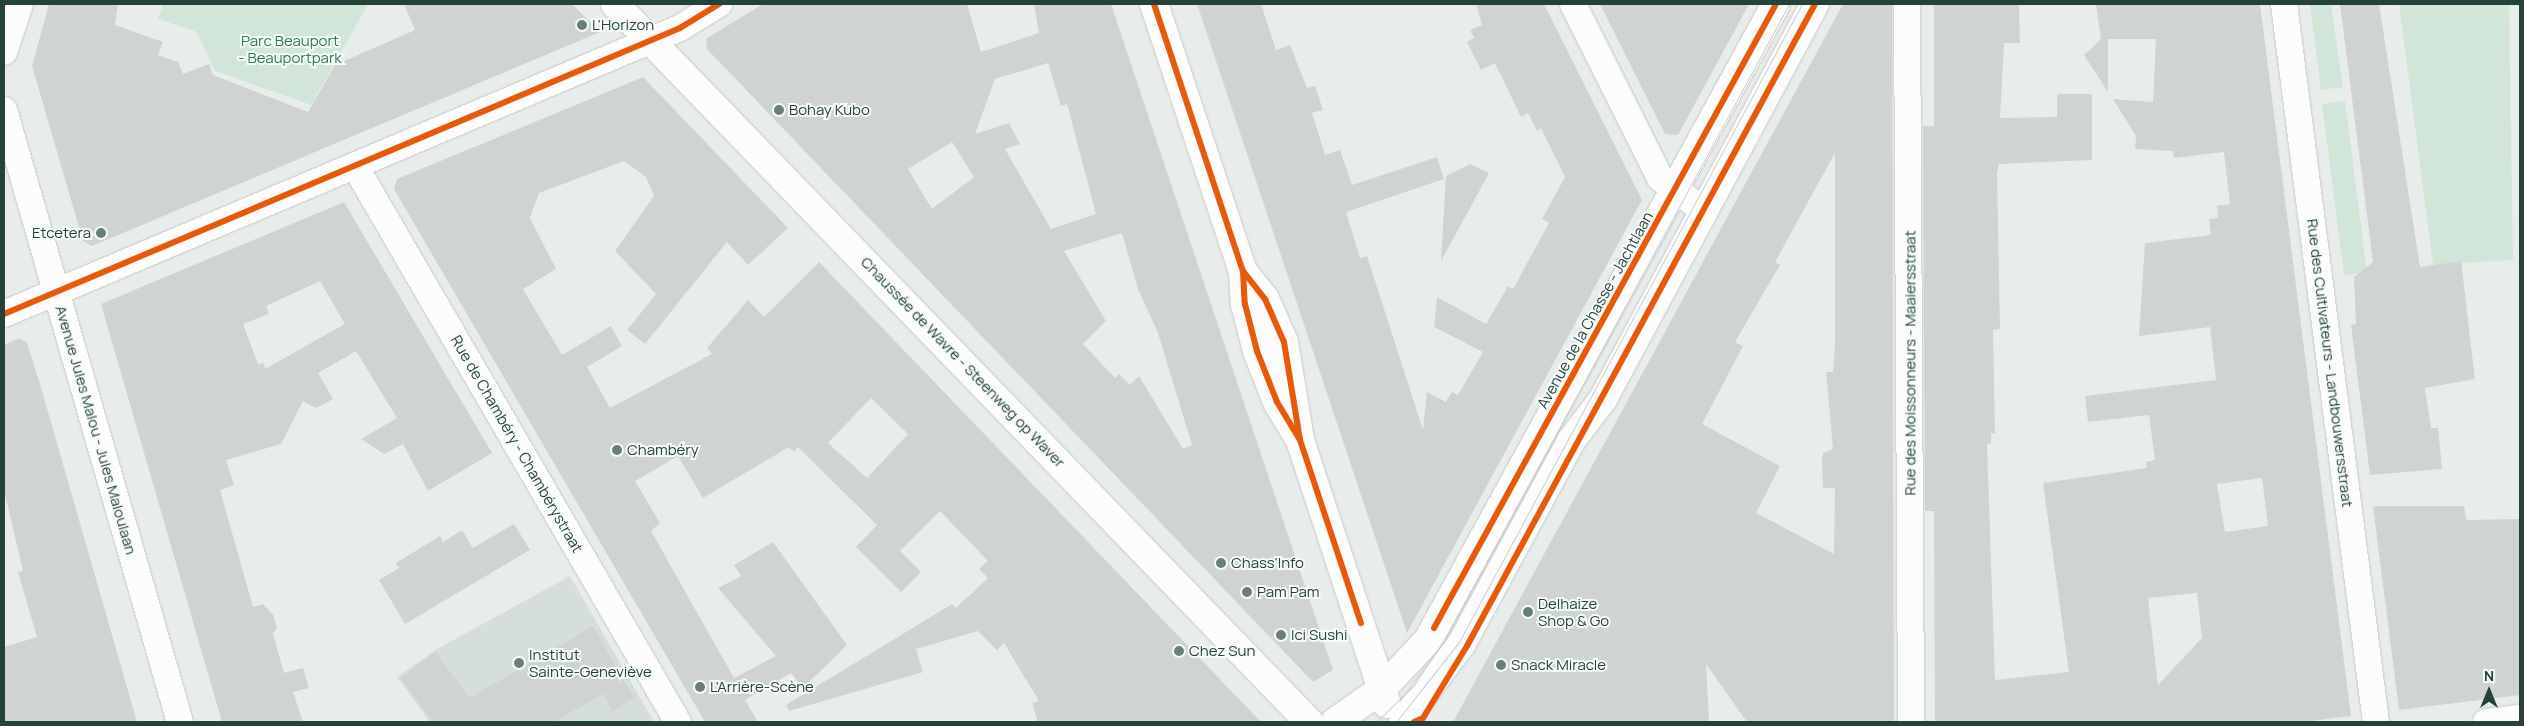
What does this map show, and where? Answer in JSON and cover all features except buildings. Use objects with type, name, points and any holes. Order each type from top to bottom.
[{"type":"street","points":[[4,52],[20,4]]},
{"type":"street","name":"Chaussée de Wavre - Steenweg op Waver","points":[[615,4],[652,40],[1309,722]]},
{"type":"street","points":[[4,314],[652,40],[719,4]]},
{"type":"street","points":[[1154,4],[1244,271],[1246,304],[1257,351],[1277,402],[1300,440],[1392,722]]},
{"type":"street","points":[[1573,4],[1660,178],[1703,210]]},
{"type":"street","name":"Avenue de la Chasse - Jachtlaan","points":[[1335,722],[1382,688],[1428,640],[1776,4]]},
{"type":"street","points":[[1403,722],[1462,643],[1571,441],[1603,398],[1815,4]]},
{"type":"street","name":"Rue des Moissonneurs - Maaiersstraat","points":[[1907,4],[1911,722]]},
{"type":"street","name":"Rue des Cultivateurs - Landbouwersstraat","points":[[2284,4],[2376,722]]},
{"type":"street","name":"Avenue Jules Malou - Jules Maloulaan","points":[[4,110],[180,722]]},
{"type":"street","name":"Rue de Chambéry - Chambérystraat","points":[[355,166],[678,722]]},
{"type":"street","points":[[2486,722],[2520,718]]},
{"type":"shaded area","name":"Institut Sainte-Geneviève","points":[[570,576],[654,722],[430,722],[397,677],[437,649]]},
{"type":"green space","name":"Parc Beauport - Beauportpark","points":[[163,4],[368,4],[311,105],[215,71],[197,32],[158,19]]},
{"type":"green space","points":[[2310,4],[2331,4],[2343,87],[2321,90]]},
{"type":"green space","points":[[2399,4],[2509,4],[2513,260],[2433,265]]},
{"type":"green space","points":[[2345,101],[2367,273],[2344,275],[2322,104]]},
{"type":"tram line","points":[[1376,722],[1414,685],[1447,635],[1789,4]]},
{"type":"tram line","points":[[1396,722],[1459,642],[1802,4]]},
{"type":"cycle path","points":[[4,314],[680,28],[719,4]]},
{"type":"cycle path","points":[[1154,4],[1243,271],[1245,304],[1257,351],[1277,402],[1300,440]]},
{"type":"cycle path","points":[[1434,628],[1776,4]]},
{"type":"cycle path","points":[[1414,722],[1423,718],[1467,646],[1815,4]]},
{"type":"cycle path","points":[[1243,271],[1265,299],[1284,342],[1300,440],[1361,623]]},
{"type":"place","name":"L'Horizon","points":[[582,25]]},
{"type":"place","name":"Bohay Kubo","points":[[779,110]]},
{"type":"place","name":"Etcetera","points":[[101,233]]},
{"type":"place","name":"Chambéry","points":[[617,450]]},
{"type":"place","name":"Chass'Info","points":[[1221,563]]},
{"type":"place","name":"Pam Pam","points":[[1247,592]]},
{"type":"place","name":"Delhaize Shop & Go","points":[[1528,612]]},
{"type":"place","name":"Ici Sushi","points":[[1281,635]]},
{"type":"place","name":"Chez Sun","points":[[1179,651]]},
{"type":"place","name":"Institut Sainte-Geneviève","points":[[519,663]]},
{"type":"place","name":"Snack Miracle","points":[[1501,665]]},
{"type":"place","name":"L'Arrière-Scène","points":[[700,687]]}]
